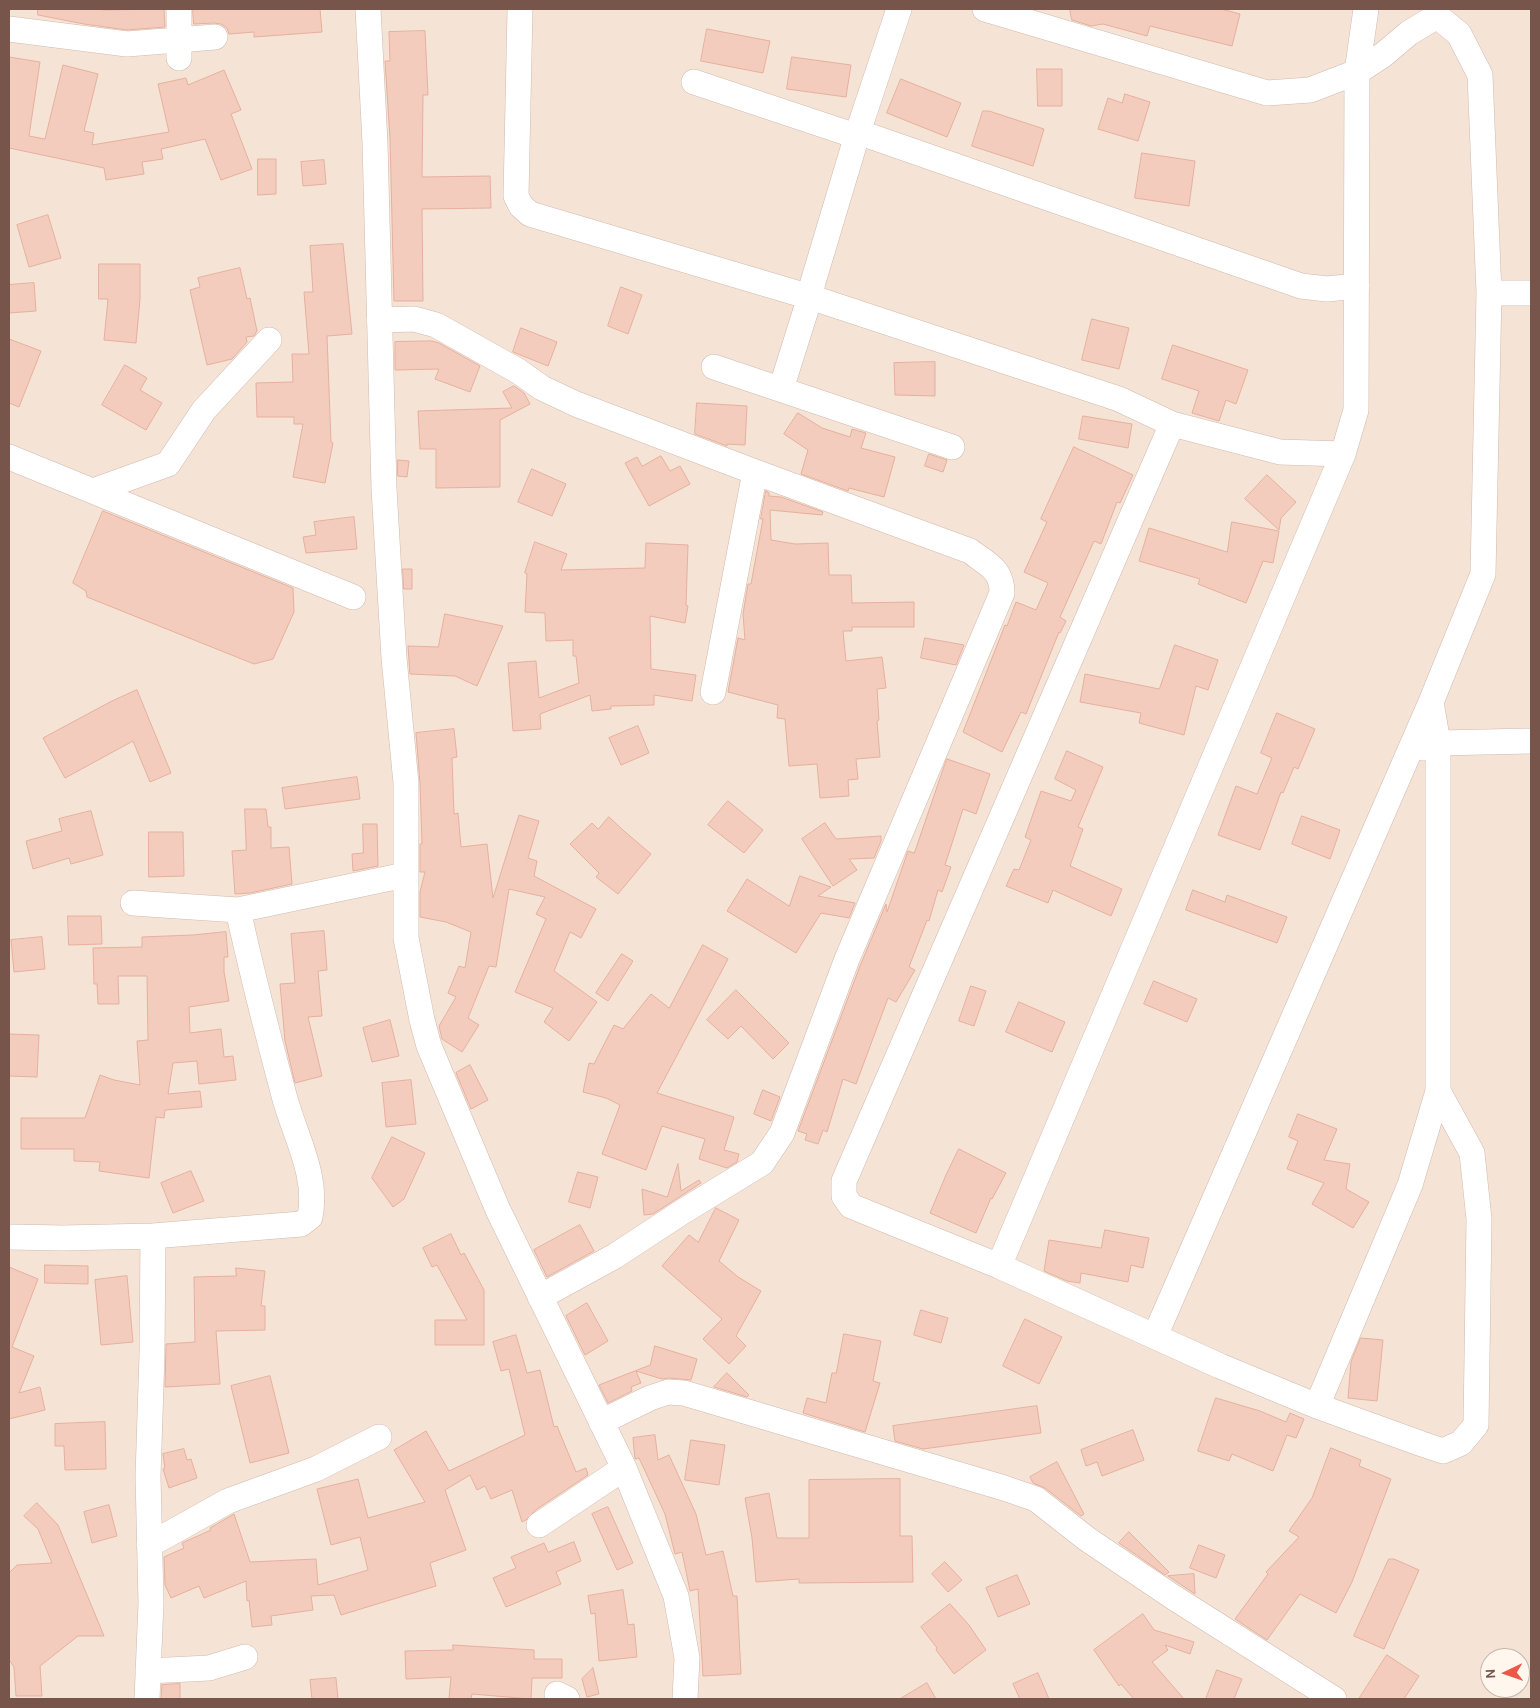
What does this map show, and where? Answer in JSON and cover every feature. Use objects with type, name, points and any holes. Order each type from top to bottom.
[{"type":"street","points":[[178,49],[179,9]]},
{"type":"street","points":[[368,9],[375,143],[384,489],[394,658],[406,783],[406,938],[429,1046],[498,1210],[624,1468],[676,1596],[687,1658],[685,1699]]},
{"type":"street","points":[[520,9],[516,196],[521,206],[530,214],[810,297],[1119,399],[1172,424],[1280,452],[1343,454]]},
{"type":"street","points":[[781,390],[857,134],[899,9]]},
{"type":"street","points":[[986,9],[1267,93],[1310,90],[1357,72],[1383,55],[1438,12],[1459,34],[1480,75],[1489,293],[1483,574],[1410,752],[1155,1336]]},
{"type":"street","points":[[999,1266],[1343,454],[1356,410],[1357,72],[1366,9]]},
{"type":"street","points":[[9,29],[178,49],[215,37]]},
{"type":"street","points":[[694,82],[857,134],[1301,286],[1327,290],[1357,286]]},
{"type":"street","points":[[1489,293],[1531,293]]},
{"type":"street","points":[[379,320],[414,319],[436,325],[518,371],[542,388],[559,396],[755,472],[970,552],[995,570],[1002,582],[1002,593],[847,959],[782,1133],[762,1163],[615,1256],[540,1298]]},
{"type":"street","points":[[93,491],[168,464],[204,410],[269,340]]},
{"type":"street","points":[[714,367],[952,448]]},
{"type":"street","points":[[1172,424],[844,1181],[844,1196],[851,1206],[999,1266],[1220,1366],[1317,1406],[1443,1450],[1461,1444],[1476,1425],[1479,1218],[1472,1153],[1438,1091]]},
{"type":"street","points":[[9,457],[353,597]]},
{"type":"street","points":[[712,692],[755,472]]},
{"type":"street","points":[[1317,1406],[1410,1185],[1438,1091],[1438,743],[1431,702]]},
{"type":"street","points":[[1410,752],[1438,743],[1531,741]]},
{"type":"street","points":[[133,903],[238,910],[405,875]]},
{"type":"street","points":[[9,1237],[152,1236],[300,1224],[310,1217],[312,1204],[310,1175],[282,1086],[259,1002],[238,910]]},
{"type":"street","points":[[147,1699],[151,1603],[148,1476],[152,1354],[152,1236]]},
{"type":"street","points":[[601,1422],[650,1398],[668,1392],[684,1393],[1036,1499],[1087,1539],[1173,1597],[1334,1699]]},
{"type":"street","points":[[149,1545],[228,1501],[316,1468],[379,1437]]},
{"type":"street","points":[[539,1525],[624,1468]]},
{"type":"street","points":[[148,1671],[209,1668],[245,1657]]},
{"type":"shaded area","points":[[9,9],[1531,9],[1531,1699],[9,1699]]},
{"type":"building","points":[[38,9],[164,9],[165,27],[127,30],[84,24],[38,15]]},
{"type":"building","points":[[193,9],[320,9],[322,32],[254,37],[254,32],[229,34],[227,28],[221,24],[194,24]]},
{"type":"building","points":[[1070,9],[1221,9],[1240,14],[1232,46],[1150,26],[1147,36],[1103,24],[1091,26],[1072,20]]},
{"type":"building","points":[[707,29],[770,41],[763,73],[701,61]]},
{"type":"building","points":[[425,31],[428,95],[423,95],[422,177],[490,176],[491,208],[422,209],[423,301],[394,301],[390,138],[385,61],[390,61],[389,32]]},
{"type":"building","points":[[9,57],[40,62],[29,136],[45,139],[63,65],[98,74],[84,131],[94,133],[92,145],[169,132],[158,84],[186,78],[188,85],[224,70],[241,110],[231,114],[252,169],[221,180],[205,139],[161,149],[163,159],[142,162],[144,174],[106,180],[104,168],[9,148]]},
{"type":"building","points":[[792,57],[851,65],[846,97],[787,89]]},
{"type":"building","points":[[1037,69],[1062,69],[1062,106],[1038,106]]},
{"type":"building","points":[[901,79],[961,103],[947,137],[887,113]]},
{"type":"building","points":[[1125,94],[1150,102],[1138,141],[1098,129],[1108,98],[1122,103]]},
{"type":"building","points":[[983,111],[989,111],[1044,129],[1033,166],[972,146]]},
{"type":"building","points":[[1142,153],[1195,161],[1189,206],[1135,198]]},
{"type":"building","points":[[258,159],[276,159],[276,194],[258,195]]},
{"type":"building","points":[[324,160],[326,184],[303,186],[301,162]]},
{"type":"building","points":[[48,215],[61,258],[29,267],[17,225]]},
{"type":"building","points":[[343,244],[352,334],[327,336],[331,442],[333,443],[325,483],[293,477],[303,424],[294,424],[294,417],[257,417],[256,383],[293,382],[292,354],[309,354],[304,292],[313,292],[310,246]]},
{"type":"building","points":[[99,264],[140,264],[140,299],[136,343],[104,340],[108,299],[99,299]]},
{"type":"building","points":[[240,268],[247,299],[250,298],[257,331],[254,336],[246,337],[247,342],[232,359],[207,365],[190,290],[200,287],[198,278]]},
{"type":"building","points":[[34,283],[36,311],[9,313],[9,285]]},
{"type":"building","points":[[621,287],[642,295],[628,334],[608,326]]},
{"type":"building","points":[[1092,319],[1129,328],[1119,369],[1082,360]]},
{"type":"building","points":[[521,328],[557,342],[548,366],[513,352]]},
{"type":"building","points":[[9,339],[41,351],[19,407],[9,403]]},
{"type":"building","points":[[432,341],[480,366],[470,392],[435,379],[439,369],[395,370],[395,342]]},
{"type":"building","points":[[1173,345],[1248,370],[1236,404],[1226,400],[1219,421],[1192,413],[1199,391],[1162,379]]},
{"type":"building","points":[[935,362],[935,396],[895,395],[894,363]]},
{"type":"building","points":[[125,365],[147,378],[140,390],[162,403],[146,430],[102,405]]},
{"type":"building","points":[[514,386],[524,393],[530,404],[500,420],[500,487],[436,488],[436,449],[420,449],[418,411],[512,408],[503,392]]},
{"type":"building","points":[[697,403],[747,406],[745,445],[727,444],[727,446],[695,434]]},
{"type":"building","points":[[798,413],[822,428],[850,437],[852,429],[866,433],[861,448],[895,457],[884,497],[849,488],[848,491],[801,474],[808,450],[784,434]]},
{"type":"building","points":[[1083,416],[1132,424],[1128,448],[1079,439]]},
{"type":"building","points":[[1074,447],[1133,475],[1120,503],[1117,502],[1101,544],[1094,541],[1060,617],[1066,621],[1059,632],[1026,714],[1021,712],[1002,752],[963,732],[1005,625],[1007,626],[1016,602],[1036,610],[1048,583],[1024,572],[1047,522],[1041,519]]},
{"type":"building","points":[[929,454],[947,460],[943,472],[925,466]]},
{"type":"building","points":[[661,456],[670,471],[680,466],[690,484],[649,506],[625,463],[637,457],[642,466]]},
{"type":"building","points":[[398,460],[409,461],[407,477],[398,476]]},
{"type":"building","points":[[532,469],[566,484],[552,516],[518,502]]},
{"type":"building","points":[[1267,475],[1296,502],[1281,518],[1279,530],[1245,499]]},
{"type":"building","points":[[766,491],[769,493],[769,496],[781,497],[823,512],[822,515],[770,510],[771,540],[795,544],[828,543],[829,575],[851,575],[852,603],[914,602],[914,627],[852,627],[852,631],[843,631],[846,661],[882,657],[886,688],[877,689],[880,757],[856,759],[858,779],[848,780],[849,796],[820,798],[817,764],[789,766],[785,719],[777,718],[778,705],[728,692],[738,638],[745,640],[743,614],[748,584],[751,584]]},
{"type":"building","points":[[103,511],[293,588],[294,612],[273,659],[254,664],[87,597],[86,591],[73,583]]},
{"type":"building","points":[[354,517],[357,549],[306,553],[303,537],[316,535],[314,522]]},
{"type":"building","points":[[1232,522],[1279,531],[1273,563],[1263,561],[1246,603],[1198,584],[1200,579],[1139,561],[1149,528],[1227,552]]},
{"type":"building","points":[[535,542],[567,554],[561,570],[645,568],[646,543],[688,545],[686,605],[688,606],[685,623],[650,616],[651,669],[696,675],[692,701],[654,695],[654,705],[611,706],[611,709],[592,711],[590,695],[540,714],[541,729],[513,731],[508,663],[536,661],[539,698],[579,683],[576,656],[573,656],[573,640],[546,641],[545,613],[525,612],[527,574],[525,573]]},
{"type":"building","points":[[403,569],[412,569],[412,589],[404,589]]},
{"type":"building","points":[[445,614],[503,626],[477,686],[455,676],[410,674],[408,646],[438,647]]},
{"type":"building","points":[[925,638],[964,645],[956,665],[921,658]]},
{"type":"building","points":[[1175,645],[1218,660],[1208,690],[1196,686],[1184,735],[1139,723],[1141,713],[1080,702],[1085,674],[1159,689]]},
{"type":"building","points":[[137,690],[171,773],[150,782],[133,741],[65,778],[43,738],[110,702]]},
{"type":"building","points":[[1277,713],[1315,729],[1298,769],[1294,767],[1283,793],[1281,792],[1260,850],[1218,835],[1236,786],[1257,794],[1272,758],[1261,753]]},
{"type":"building","points":[[638,726],[649,753],[621,765],[609,738]]},
{"type":"building","points":[[454,729],[457,757],[452,758],[454,814],[458,813],[461,847],[487,844],[493,898],[519,815],[539,821],[528,858],[537,861],[534,876],[596,909],[581,938],[570,932],[554,971],[597,1002],[569,1041],[544,1022],[553,1008],[515,992],[546,919],[536,914],[545,897],[509,889],[496,967],[489,966],[468,1018],[479,1025],[462,1052],[442,1039],[439,1026],[456,997],[448,993],[459,966],[465,968],[471,932],[446,922],[420,917],[420,892],[425,872],[420,872],[420,844],[422,844],[416,733]]},
{"type":"building","points":[[1067,751],[1103,767],[1078,827],[1083,829],[1070,866],[1122,889],[1111,916],[1053,890],[1048,903],[1006,886],[1014,869],[1019,870],[1031,840],[1025,837],[1041,791],[1071,801],[1076,790],[1055,779]]},
{"type":"building","points":[[947,759],[990,774],[976,814],[963,809],[945,865],[951,867],[942,892],[938,890],[929,921],[927,920],[909,967],[915,970],[896,1002],[888,998],[856,1084],[843,1079],[827,1132],[823,1130],[818,1144],[805,1140],[807,1134],[798,1131],[860,966],[886,904],[887,912],[908,851],[914,853]]},
{"type":"building","points":[[357,777],[360,799],[285,809],[282,788]]},
{"type":"building","points":[[728,801],[763,830],[744,853],[708,825]]},
{"type":"building","points":[[245,809],[266,809],[268,827],[271,827],[271,848],[289,847],[292,884],[250,893],[235,894],[232,851],[246,850]]},
{"type":"building","points":[[91,811],[103,855],[71,864],[69,858],[33,869],[26,841],[62,831],[59,819]]},
{"type":"building","points":[[1302,816],[1340,830],[1330,859],[1292,844]]},
{"type":"building","points":[[609,817],[651,854],[618,894],[596,877],[599,873],[570,844],[592,823],[598,829]]},
{"type":"building","points":[[825,823],[836,839],[881,836],[881,841],[874,858],[849,859],[857,870],[833,886],[802,839]]},
{"type":"building","points":[[363,824],[377,824],[378,866],[353,871],[352,854],[363,853]]},
{"type":"building","points":[[149,832],[183,832],[184,876],[149,877]]},
{"type":"building","points":[[800,876],[831,887],[818,896],[855,903],[849,918],[821,913],[796,953],[727,911],[747,879],[789,906]]},
{"type":"building","points":[[1193,890],[1225,902],[1227,895],[1287,917],[1277,943],[1186,910]]},
{"type":"building","points":[[68,916],[101,916],[102,944],[69,945]]},
{"type":"building","points":[[324,931],[327,970],[318,971],[322,1016],[308,1017],[322,1076],[295,1083],[285,1041],[280,984],[295,983],[291,934]]},
{"type":"building","points":[[226,932],[228,957],[224,957],[224,972],[229,1001],[189,1007],[190,1033],[221,1029],[224,1057],[233,1056],[236,1080],[199,1084],[197,1061],[173,1063],[168,1094],[200,1091],[202,1107],[165,1110],[164,1118],[156,1117],[149,1178],[99,1171],[100,1162],[74,1161],[74,1149],[21,1149],[21,1118],[85,1118],[100,1075],[140,1085],[137,1041],[148,1040],[147,976],[118,976],[119,1004],[98,1004],[97,984],[94,984],[93,948],[142,947],[142,937]]},
{"type":"building","points":[[42,937],[45,969],[14,972],[11,940]]},
{"type":"building","points":[[703,945],[728,959],[657,1093],[734,1117],[724,1150],[739,1154],[737,1162],[727,1168],[699,1159],[705,1139],[662,1126],[646,1170],[602,1154],[620,1105],[606,1098],[583,1092],[589,1063],[594,1064],[614,1025],[623,1029],[651,994],[669,1008]]},
{"type":"building","points":[[622,954],[633,961],[608,1001],[596,993]]},
{"type":"building","points":[[1154,981],[1197,999],[1187,1022],[1144,1004]]},
{"type":"building","points":[[971,986],[986,991],[974,1026],[959,1021]]},
{"type":"building","points":[[736,990],[789,1043],[773,1059],[741,1026],[728,1039],[707,1020]]},
{"type":"building","points":[[1019,1002],[1065,1022],[1052,1052],[1006,1032]]},
{"type":"building","points":[[390,1020],[399,1056],[372,1062],[363,1028]]},
{"type":"building","points":[[9,1034],[39,1035],[37,1077],[9,1076]]},
{"type":"building","points":[[470,1065],[488,1100],[471,1109],[456,1073]]},
{"type":"building","points":[[411,1080],[416,1124],[386,1127],[382,1083]]},
{"type":"building","points":[[763,1090],[780,1097],[771,1121],[754,1114]]},
{"type":"building","points":[[1298,1114],[1337,1129],[1324,1160],[1350,1164],[1346,1189],[1369,1202],[1353,1228],[1312,1204],[1324,1183],[1287,1169],[1298,1141],[1289,1137]]},
{"type":"building","points":[[392,1137],[425,1153],[404,1199],[393,1207],[372,1178]]},
{"type":"building","points":[[959,1149],[1006,1173],[991,1198],[976,1233],[930,1213]]},
{"type":"building","points":[[678,1164],[681,1191],[699,1180],[701,1183],[653,1214],[644,1215],[642,1189],[667,1197]]},
{"type":"building","points":[[191,1171],[204,1201],[173,1213],[161,1183]]},
{"type":"building","points":[[578,1172],[598,1177],[590,1208],[569,1202]]},
{"type":"building","points":[[716,1208],[739,1220],[719,1261],[738,1277],[761,1291],[736,1336],[746,1346],[729,1364],[703,1339],[722,1319],[662,1266],[689,1235],[698,1242]]},
{"type":"building","points":[[580,1225],[594,1251],[547,1277],[534,1250]]},
{"type":"building","points":[[1105,1230],[1149,1238],[1143,1268],[1131,1265],[1128,1282],[1081,1273],[1080,1283],[1067,1281],[1044,1271],[1049,1240],[1101,1248]]},
{"type":"building","points":[[451,1234],[461,1255],[464,1253],[484,1290],[484,1345],[435,1345],[435,1320],[467,1320],[437,1265],[432,1267],[423,1248]]},
{"type":"building","points":[[45,1265],[88,1266],[88,1284],[45,1283]]},
{"type":"building","points":[[9,1267],[38,1279],[12,1347],[34,1356],[19,1393],[40,1387],[45,1410],[9,1419]]},
{"type":"building","points":[[236,1268],[265,1271],[261,1306],[265,1306],[265,1330],[216,1331],[220,1384],[165,1387],[166,1344],[195,1342],[194,1277],[236,1276]]},
{"type":"building","points":[[127,1276],[133,1342],[101,1345],[95,1280]]},
{"type":"building","points":[[587,1303],[608,1341],[585,1355],[566,1316]]},
{"type":"building","points":[[921,1310],[948,1318],[941,1343],[914,1335]]},
{"type":"building","points":[[1025,1319],[1062,1337],[1039,1384],[1003,1366]]},
{"type":"building","points":[[844,1334],[881,1341],[873,1381],[880,1383],[865,1432],[803,1413],[807,1398],[826,1403],[832,1373],[836,1373]]},
{"type":"building","points":[[516,1335],[527,1373],[540,1370],[554,1427],[557,1426],[576,1472],[586,1468],[588,1475],[537,1509],[522,1522],[512,1490],[491,1499],[485,1486],[477,1490],[470,1475],[445,1490],[466,1550],[430,1563],[436,1586],[341,1615],[334,1595],[311,1596],[313,1610],[271,1616],[272,1625],[252,1627],[249,1600],[247,1601],[246,1581],[204,1598],[199,1586],[171,1598],[165,1585],[164,1557],[184,1548],[182,1543],[211,1530],[210,1528],[234,1514],[250,1562],[316,1559],[318,1585],[368,1570],[360,1537],[331,1545],[317,1489],[358,1479],[368,1518],[425,1502],[394,1450],[426,1431],[449,1471],[525,1435],[509,1369],[501,1371],[493,1342]]},
{"type":"building","points":[[1361,1338],[1383,1340],[1377,1401],[1348,1398],[1351,1362]]},
{"type":"building","points":[[655,1346],[697,1359],[691,1380],[662,1379],[636,1371],[641,1383],[631,1387],[632,1391],[608,1403],[599,1385],[650,1365]]},
{"type":"building","points":[[727,1373],[749,1395],[747,1397],[714,1387]]},
{"type":"building","points":[[270,1376],[289,1453],[250,1463],[231,1386]]},
{"type":"building","points":[[1216,1398],[1260,1411],[1286,1422],[1290,1413],[1304,1419],[1296,1438],[1287,1435],[1273,1471],[1232,1454],[1229,1461],[1198,1451]]},
{"type":"building","points":[[1037,1406],[1041,1433],[923,1449],[895,1441],[893,1426]]},
{"type":"building","points":[[105,1422],[106,1469],[65,1470],[64,1446],[55,1446],[55,1424]]},
{"type":"building","points":[[1133,1430],[1144,1460],[1102,1476],[1097,1462],[1086,1466],[1081,1450]]},
{"type":"building","points":[[655,1435],[658,1460],[669,1455],[696,1514],[706,1555],[723,1551],[733,1596],[737,1596],[741,1674],[703,1676],[698,1589],[690,1591],[682,1552],[675,1554],[665,1514],[639,1458],[635,1459],[633,1438]]},
{"type":"building","points":[[691,1440],[725,1445],[719,1485],[685,1480]]},
{"type":"building","points":[[1331,1448],[1361,1460],[1359,1466],[1391,1479],[1352,1582],[1336,1613],[1300,1594],[1267,1640],[1235,1619],[1268,1574],[1266,1572],[1299,1537],[1289,1531],[1312,1498]]},
{"type":"building","points":[[184,1449],[187,1460],[191,1459],[197,1478],[169,1488],[163,1469],[165,1468],[163,1454]]},
{"type":"building","points":[[1057,1462],[1084,1514],[1081,1516],[1045,1488],[1033,1483],[1030,1477]]},
{"type":"building","points":[[900,1479],[900,1536],[912,1536],[913,1582],[799,1583],[799,1579],[756,1582],[752,1538],[745,1498],[769,1493],[777,1538],[809,1538],[809,1480]]},
{"type":"building","points":[[37,1503],[58,1525],[104,1636],[78,1636],[40,1666],[42,1696],[16,1696],[14,1667],[9,1660],[9,1573],[17,1565],[52,1563],[38,1529],[24,1516]]},
{"type":"building","points":[[109,1505],[117,1536],[92,1543],[84,1512]]},
{"type":"building","points":[[608,1507],[633,1563],[617,1570],[592,1514]]},
{"type":"building","points":[[1129,1532],[1169,1572],[1165,1575],[1119,1543]]},
{"type":"building","points":[[574,1542],[581,1561],[556,1572],[561,1584],[506,1607],[493,1578],[516,1568],[511,1557],[544,1543],[548,1552]]},
{"type":"building","points":[[1199,1545],[1225,1555],[1216,1578],[1190,1568]]},
{"type":"building","points":[[1389,1559],[1394,1559],[1419,1570],[1384,1649],[1354,1636]]},
{"type":"building","points":[[945,1562],[962,1580],[948,1592],[932,1574]]},
{"type":"building","points":[[1194,1574],[1195,1594],[1168,1576]]},
{"type":"building","points":[[1017,1575],[1030,1604],[998,1617],[986,1588]]},
{"type":"building","points":[[623,1590],[628,1625],[634,1624],[637,1657],[599,1661],[595,1613],[591,1614],[588,1596]]},
{"type":"building","points":[[950,1604],[969,1625],[986,1650],[954,1674],[921,1627]]},
{"type":"building","points":[[1143,1614],[1154,1630],[1194,1642],[1190,1654],[1165,1645],[1168,1650],[1152,1662],[1184,1699],[1134,1699],[1121,1684],[1119,1686],[1094,1650]]},
{"type":"building","points":[[453,1645],[534,1650],[534,1659],[562,1659],[562,1678],[532,1678],[531,1699],[472,1694],[471,1699],[449,1699],[451,1677],[406,1679],[405,1651],[453,1650]]},
{"type":"building","points":[[1387,1655],[1419,1676],[1404,1699],[1359,1699]]},
{"type":"building","points":[[593,1668],[599,1694],[587,1697],[582,1679]]},
{"type":"building","points":[[1217,1670],[1242,1679],[1234,1699],[1206,1699]]},
{"type":"building","points":[[1038,1673],[1049,1699],[1020,1699],[1013,1684]]},
{"type":"building","points":[[336,1678],[338,1699],[312,1699],[310,1680]]},
{"type":"building","points":[[927,1683],[936,1699],[900,1699]]},
{"type":"building","points":[[180,1684],[180,1699],[161,1699],[162,1685]]}]
